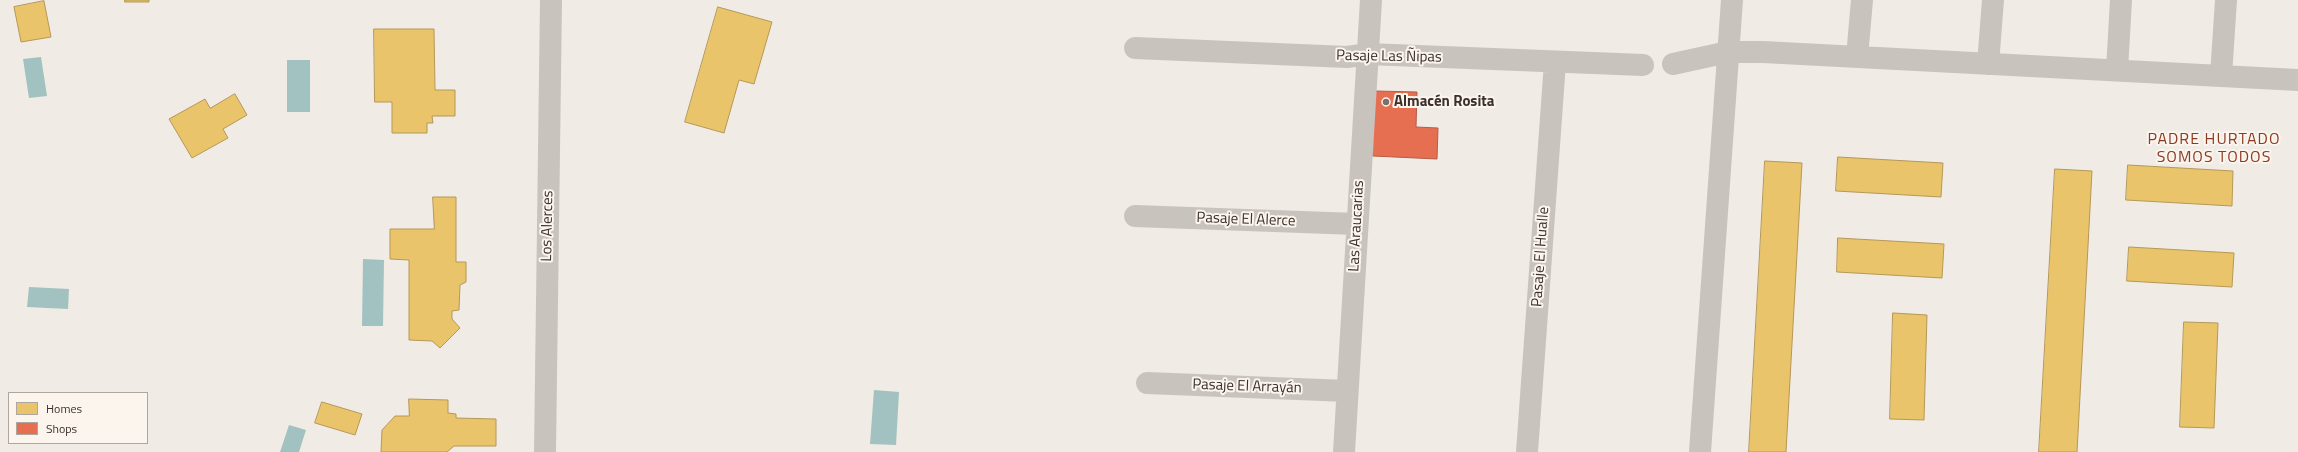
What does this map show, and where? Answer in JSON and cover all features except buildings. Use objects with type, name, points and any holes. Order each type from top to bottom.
[{"type":"street","name":"Los Alerces","points":[[545,452],[551,0]]},
{"type":"street","name":"Las Araucarias","points":[[1344,452],[1371,0]]},
{"type":"street","points":[[1700,452],[1732,0]]},
{"type":"street","points":[[1857,57],[1862,0]]},
{"type":"street","points":[[1988,64],[1993,0]]},
{"type":"street","points":[[2117,70],[2121,0]]},
{"type":"street","points":[[2221,76],[2226,0]]},
{"type":"street","name":"Pasaje Las Ñipas","points":[[1135,48],[1347,57],[1368,54],[1642,65]]},
{"type":"street","points":[[1673,64],[1728,52],[1857,57],[2298,80]]},
{"type":"street","name":"Pasaje El Hualle","points":[[1527,452],[1555,62]]},
{"type":"street","name":"Pasaje El Alerce","points":[[1136,216],[1357,224]]},
{"type":"street","name":"Pasaje El Arrayán","points":[[1147,383],[1347,391]]},
{"type":"water","points":[[41,57],[47,96],[29,98],[23,59]]},
{"type":"water","points":[[287,60],[310,60],[310,112],[287,112]]},
{"type":"water","points":[[363,259],[384,260],[383,326],[362,326]]},
{"type":"water","points":[[29,287],[69,289],[68,309],[27,307]]},
{"type":"water","points":[[874,390],[899,392],[896,445],[870,444]]},
{"type":"water","points":[[289,425],[306,430],[299,452],[280,452]]},
{"type":"place","name":"Almacén Rosita","points":[[1386,102]]},
{"type":"district","name":"PADRE HURTADO SOMOS TODOS","points":[[2214,149]]}]
